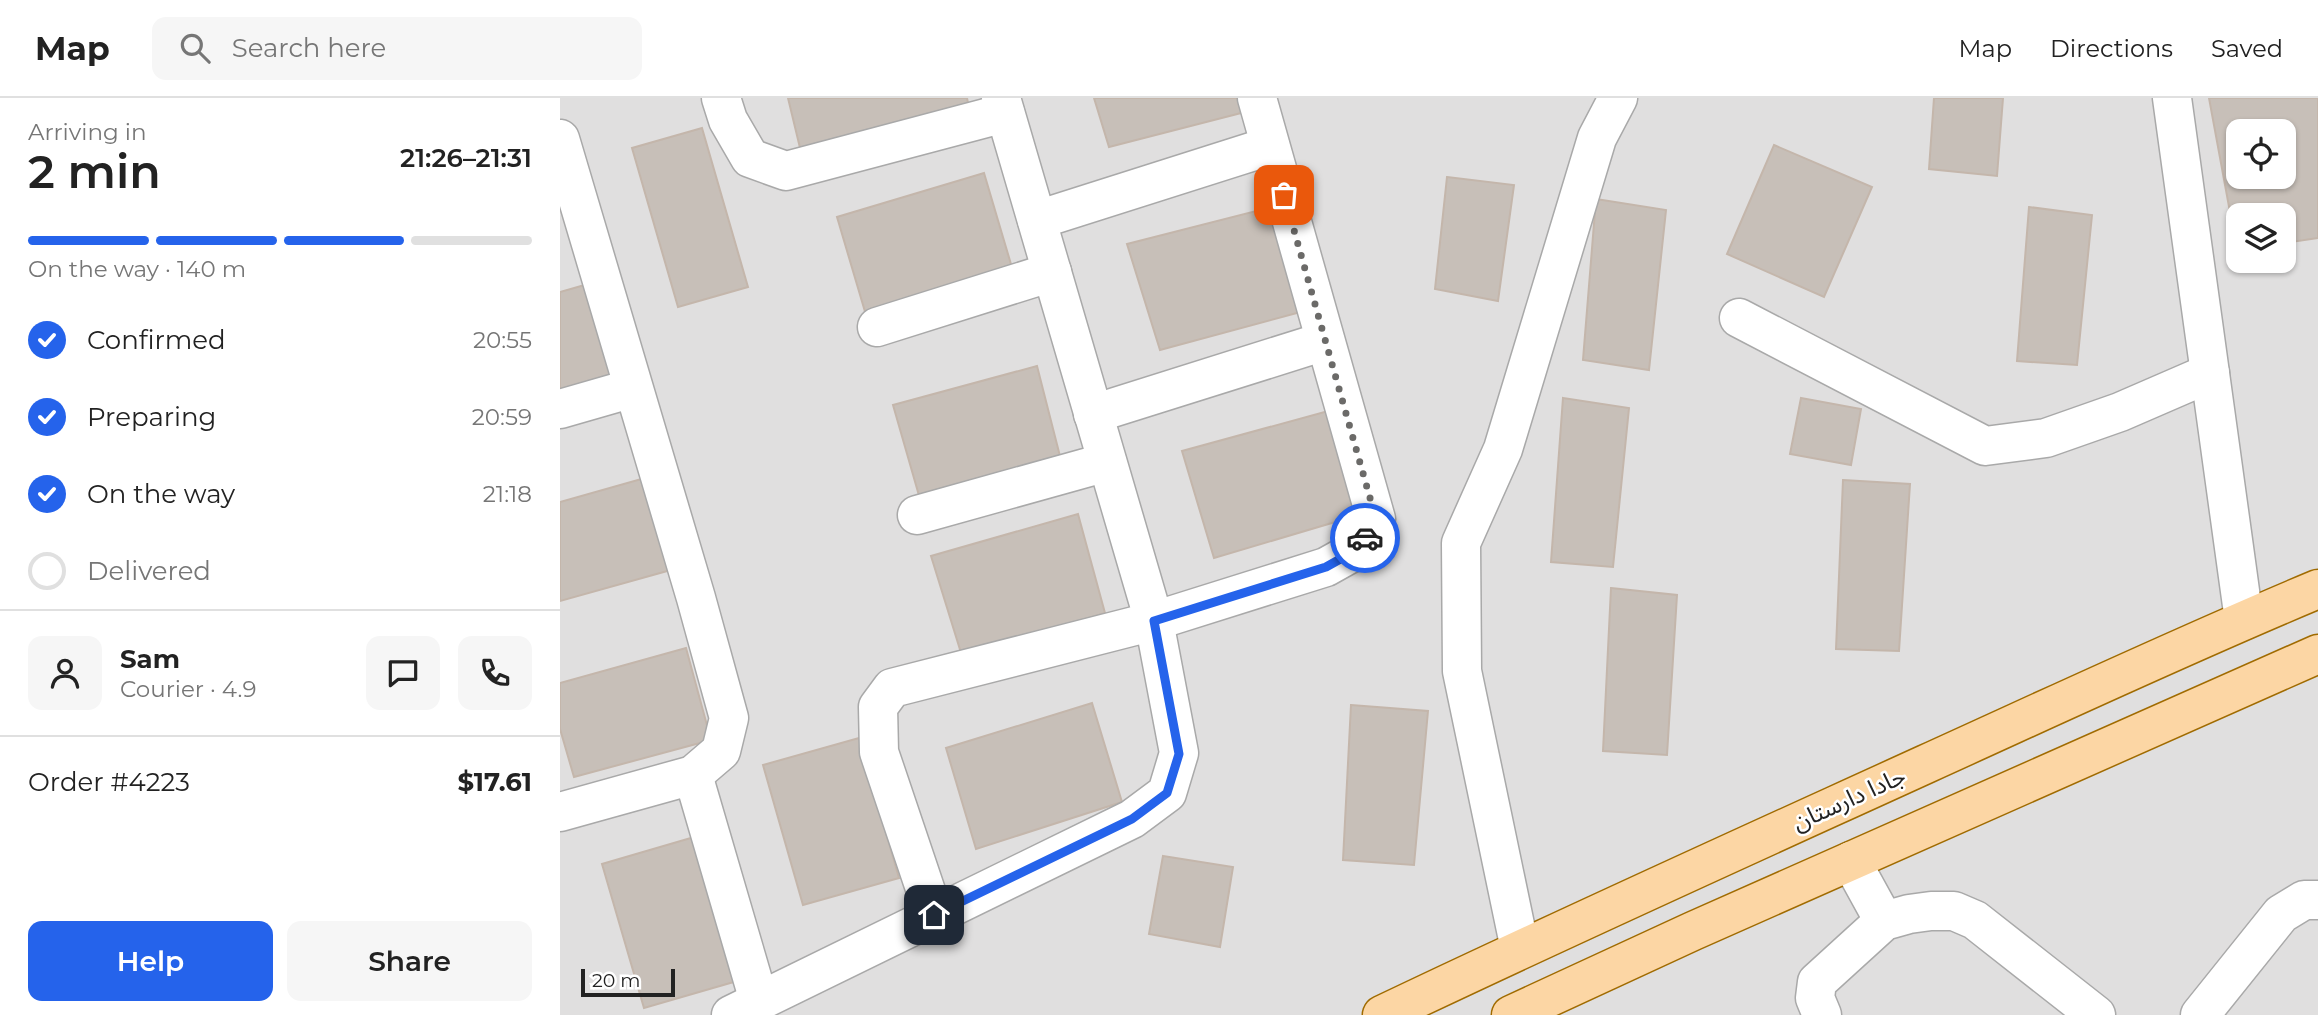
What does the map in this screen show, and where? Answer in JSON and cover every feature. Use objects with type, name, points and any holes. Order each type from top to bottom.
[{"type":"main road","name":"جادا دارستان","points":[[1382,1015],[1520,949],[2244,620],[2318,589]]},
{"type":"main road","points":[[1511,1015],[2318,654]]},
{"type":"street","points":[[693,775],[745,1008],[1132,819],[1167,793],[1179,754],[1154,621],[1003,105],[786,171],[750,158],[728,120],[721,98]]},
{"type":"street","points":[[934,915],[879,752],[878,707],[892,688],[1154,621],[1326,567],[1360,548],[1376,519],[1257,98]]},
{"type":"street","points":[[1520,949],[1462,671],[1461,543],[1503,449],[1597,138],[1618,98]]},
{"type":"street","points":[[2172,98],[2244,620]]},
{"type":"street","points":[[560,139],[572,226],[633,388],[729,718],[721,751],[693,775],[560,812]]},
{"type":"street","points":[[1037,220],[1270,146]]},
{"type":"street","points":[[877,327],[1052,272]]},
{"type":"street","points":[[1739,318],[1985,446],[2046,438],[2120,412],[2210,373]]},
{"type":"street","points":[[1093,414],[1325,341]]},
{"type":"street","points":[[560,409],[633,388]]},
{"type":"street","points":[[917,515],[1107,462]]},
{"type":"street","points":[[1851,861],[1884,921]]},
{"type":"street","points":[[2205,1013],[2281,914],[2304,900],[2318,900]]},
{"type":"street","points":[[1822,1015],[1815,998],[1817,982],[1884,921],[1931,911],[1954,912],[1975,920],[2096,1015]]},
{"type":"shaded area","points":[[560,98],[2318,98],[2318,1015],[560,1015]]},
{"type":"building","points":[[788,98],[967,98],[970,113],[801,152]]},
{"type":"building","points":[[1094,98],[1246,98],[1249,111],[1109,147]]},
{"type":"building","points":[[1934,98],[2003,98],[1997,176],[1929,169]]},
{"type":"building","points":[[2209,98],[2318,98],[2318,238],[2296,241],[2296,203],[2228,203]]},
{"type":"building","points":[[702,128],[748,287],[678,307],[632,148]]},
{"type":"building","points":[[1774,145],[1872,187],[1824,297],[1727,254]]},
{"type":"building","points":[[984,173],[1013,271],[866,315],[837,217]]},
{"type":"building","points":[[1447,177],[1514,185],[1498,301],[1435,289]]},
{"type":"building","points":[[1596,199],[1666,210],[1649,370],[1583,360]]},
{"type":"building","points":[[1280,205],[1308,310],[1160,350],[1127,244]]},
{"type":"building","points":[[2029,207],[2092,215],[2077,365],[2017,361]]},
{"type":"building","points":[[588,284],[617,386],[560,402],[560,292]]},
{"type":"building","points":[[1037,366],[1061,460],[922,506],[893,405]]},
{"type":"building","points":[[1563,398],[1629,408],[1613,567],[1551,562]]},
{"type":"building","points":[[1801,398],[1861,409],[1851,465],[1790,454]]},
{"type":"building","points":[[1332,410],[1362,514],[1214,558],[1182,451]]},
{"type":"building","points":[[652,476],[678,568],[560,601],[560,502]]},
{"type":"building","points":[[1843,480],[1910,484],[1899,651],[1836,649]]},
{"type":"building","points":[[1078,514],[1105,613],[962,656],[931,556]]},
{"type":"building","points":[[1611,588],[1677,595],[1667,755],[1603,751]]},
{"type":"building","points":[[686,648],[711,740],[574,777],[560,729],[560,683]]},
{"type":"building","points":[[1092,703],[1122,802],[976,849],[946,748]]},
{"type":"building","points":[[1351,705],[1428,711],[1414,865],[1343,860]]},
{"type":"building","points":[[859,738],[899,878],[803,905],[763,765]]},
{"type":"building","points":[[701,835],[744,979],[644,1008],[602,864]]},
{"type":"building","points":[[1163,856],[1233,867],[1220,947],[1149,934]]},
{"type":"way so far","points":[[1284,195],[1376,519],[1365,538]]},
{"type":"route","points":[[934,915],[1132,819],[1167,793],[1179,754],[1154,621],[1326,567],[1360,548],[1365,538]]}]
